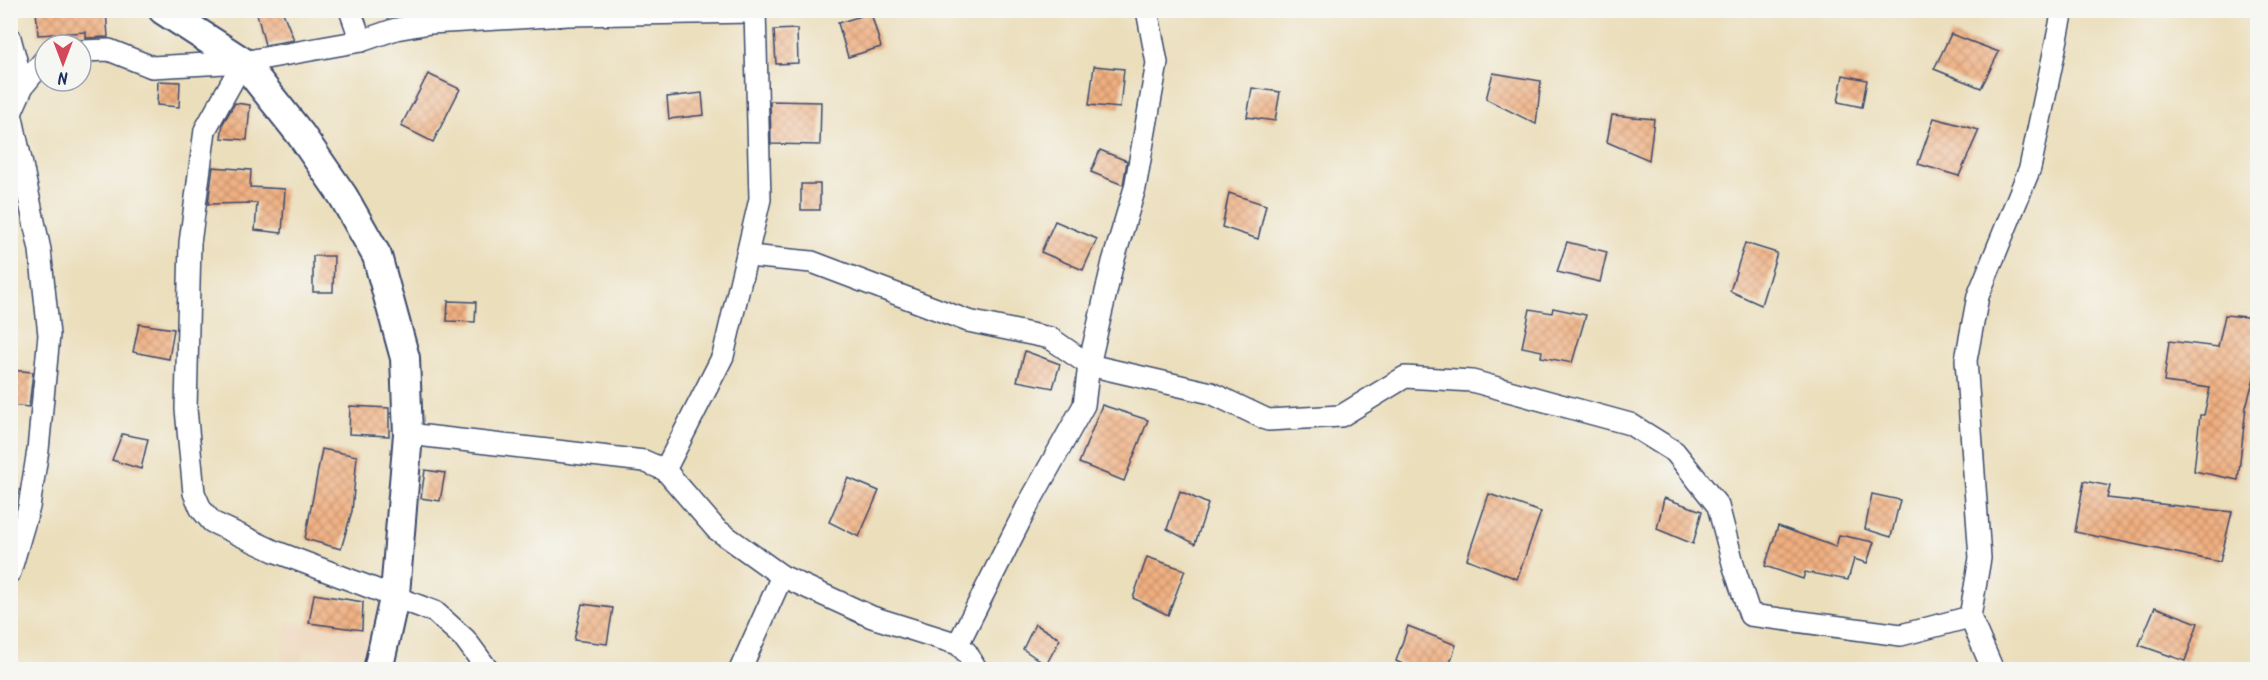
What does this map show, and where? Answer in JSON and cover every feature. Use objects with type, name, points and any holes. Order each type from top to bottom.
[{"type":"street","points":[[163,10],[243,62],[307,144],[343,196],[377,256],[405,358],[408,434],[395,594],[378,669]]},
{"type":"street","points":[[350,10],[361,40]]},
{"type":"street","points":[[958,644],[1028,505],[1084,405],[1089,365],[1113,262],[1135,188],[1157,63],[1147,10]]},
{"type":"street","points":[[1993,669],[1970,617],[1980,558],[1966,360],[1978,296],[2030,168],[2063,10]]},
{"type":"street","points":[[93,51],[109,50],[152,67],[243,62],[361,40],[396,29],[430,22],[483,18],[755,11],[760,199],[723,356],[665,470]]},
{"type":"street","points":[[10,38],[23,86]]},
{"type":"street","points":[[243,62],[205,130],[190,243],[186,409],[194,493],[201,509],[212,522],[274,551],[395,594],[435,612],[465,639],[488,669]]},
{"type":"street","points":[[10,572],[29,507],[38,450],[49,335],[40,250],[10,113],[23,86],[33,74]]},
{"type":"street","points":[[748,256],[812,262],[968,321],[1050,338],[1089,365],[1211,393],[1268,420],[1341,416],[1405,377],[1472,381],[1630,424],[1675,452],[1718,506],[1734,567],[1750,615],[1901,635],[1970,617]]},
{"type":"street","points":[[408,434],[644,461],[665,470],[716,529],[782,576],[872,617],[958,644],[968,653],[977,669]]},
{"type":"street","points":[[740,669],[782,576]]},
{"type":"shaded area","points":[[287,621],[378,631],[374,663],[303,649],[300,669],[280,670]]},
{"type":"building","points":[[36,10],[106,10],[108,37],[93,38],[93,33],[86,32],[38,33]]},
{"type":"building","points":[[256,10],[282,10],[294,40],[265,45]]},
{"type":"building","points":[[871,13],[881,47],[848,57],[838,23]]},
{"type":"building","points":[[797,29],[798,63],[776,64],[774,30]]},
{"type":"building","points":[[1951,34],[1999,52],[1981,88],[1934,69]]},
{"type":"building","points":[[1094,66],[1124,69],[1120,108],[1089,105]]},
{"type":"building","points":[[1493,73],[1541,81],[1536,124],[1486,99]]},
{"type":"building","points":[[428,74],[460,89],[433,142],[401,126]]},
{"type":"building","points":[[1843,75],[1867,80],[1862,107],[1838,102]]},
{"type":"building","points":[[158,81],[180,82],[179,107],[157,105]]},
{"type":"building","points":[[1252,88],[1280,92],[1275,121],[1247,117]]},
{"type":"building","points":[[702,93],[704,115],[669,119],[667,97]]},
{"type":"building","points":[[770,101],[821,102],[820,145],[771,144]]},
{"type":"building","points":[[235,103],[250,105],[247,140],[221,138],[223,123]]},
{"type":"building","points":[[1612,115],[1654,119],[1649,160],[1607,142]]},
{"type":"building","points":[[1934,118],[1979,130],[1959,176],[1918,164]]},
{"type":"building","points":[[1100,150],[1127,161],[1123,185],[1091,172]]},
{"type":"building","points":[[213,167],[251,170],[250,187],[285,189],[282,233],[255,230],[257,203],[208,204]]},
{"type":"building","points":[[801,184],[820,184],[820,210],[801,210]]},
{"type":"building","points":[[1229,193],[1266,205],[1258,239],[1222,227]]},
{"type":"building","points":[[1055,221],[1097,239],[1083,270],[1041,252]]},
{"type":"building","points":[[1567,242],[1607,252],[1600,282],[1557,272]]},
{"type":"building","points":[[1745,243],[1777,253],[1761,305],[1730,291]]},
{"type":"building","points":[[313,256],[334,256],[333,292],[313,292]]},
{"type":"building","points":[[448,301],[476,302],[475,322],[447,321]]},
{"type":"building","points":[[1553,308],[1586,315],[1572,363],[1541,357],[1542,351],[1522,347],[1530,309],[1552,313]]},
{"type":"building","points":[[2225,315],[2258,318],[2258,363],[2246,407],[2238,480],[2194,471],[2200,415],[2204,415],[2210,388],[2164,382],[2169,341],[2218,347]]},
{"type":"building","points":[[139,324],[174,329],[169,359],[133,352]]},
{"type":"building","points":[[1025,351],[1060,364],[1053,388],[1017,381]]},
{"type":"building","points":[[10,370],[33,372],[29,407],[10,405]]},
{"type":"building","points":[[1102,405],[1148,420],[1124,481],[1079,463]]},
{"type":"building","points":[[350,406],[389,408],[389,436],[349,434]]},
{"type":"building","points":[[122,434],[148,439],[141,469],[112,460]]},
{"type":"building","points":[[322,449],[357,456],[352,511],[341,549],[305,539]]},
{"type":"building","points":[[425,470],[445,473],[440,501],[421,498]]},
{"type":"building","points":[[848,478],[879,491],[859,537],[829,522]]},
{"type":"building","points":[[2084,481],[2110,486],[2107,498],[2232,512],[2220,562],[2075,532]]},
{"type":"building","points":[[1180,491],[1208,504],[1195,544],[1167,529]]},
{"type":"building","points":[[1489,494],[1541,512],[1517,579],[1467,559]]},
{"type":"building","points":[[1872,494],[1900,500],[1891,537],[1865,529]]},
{"type":"building","points":[[1664,498],[1702,511],[1693,544],[1657,529]]},
{"type":"building","points":[[1778,526],[1836,547],[1839,535],[1874,542],[1867,563],[1854,559],[1848,580],[1805,572],[1803,579],[1765,566]]},
{"type":"building","points":[[1147,557],[1185,570],[1168,615],[1133,598]]},
{"type":"building","points":[[314,594],[363,602],[362,630],[309,623]]},
{"type":"building","points":[[582,604],[613,608],[607,644],[574,640]]},
{"type":"building","points":[[2155,607],[2198,623],[2185,661],[2139,645]]},
{"type":"building","points":[[1035,624],[1060,639],[1046,665],[1023,649]]},
{"type":"building","points":[[1408,626],[1456,645],[1448,669],[1413,669],[1396,661]]}]
